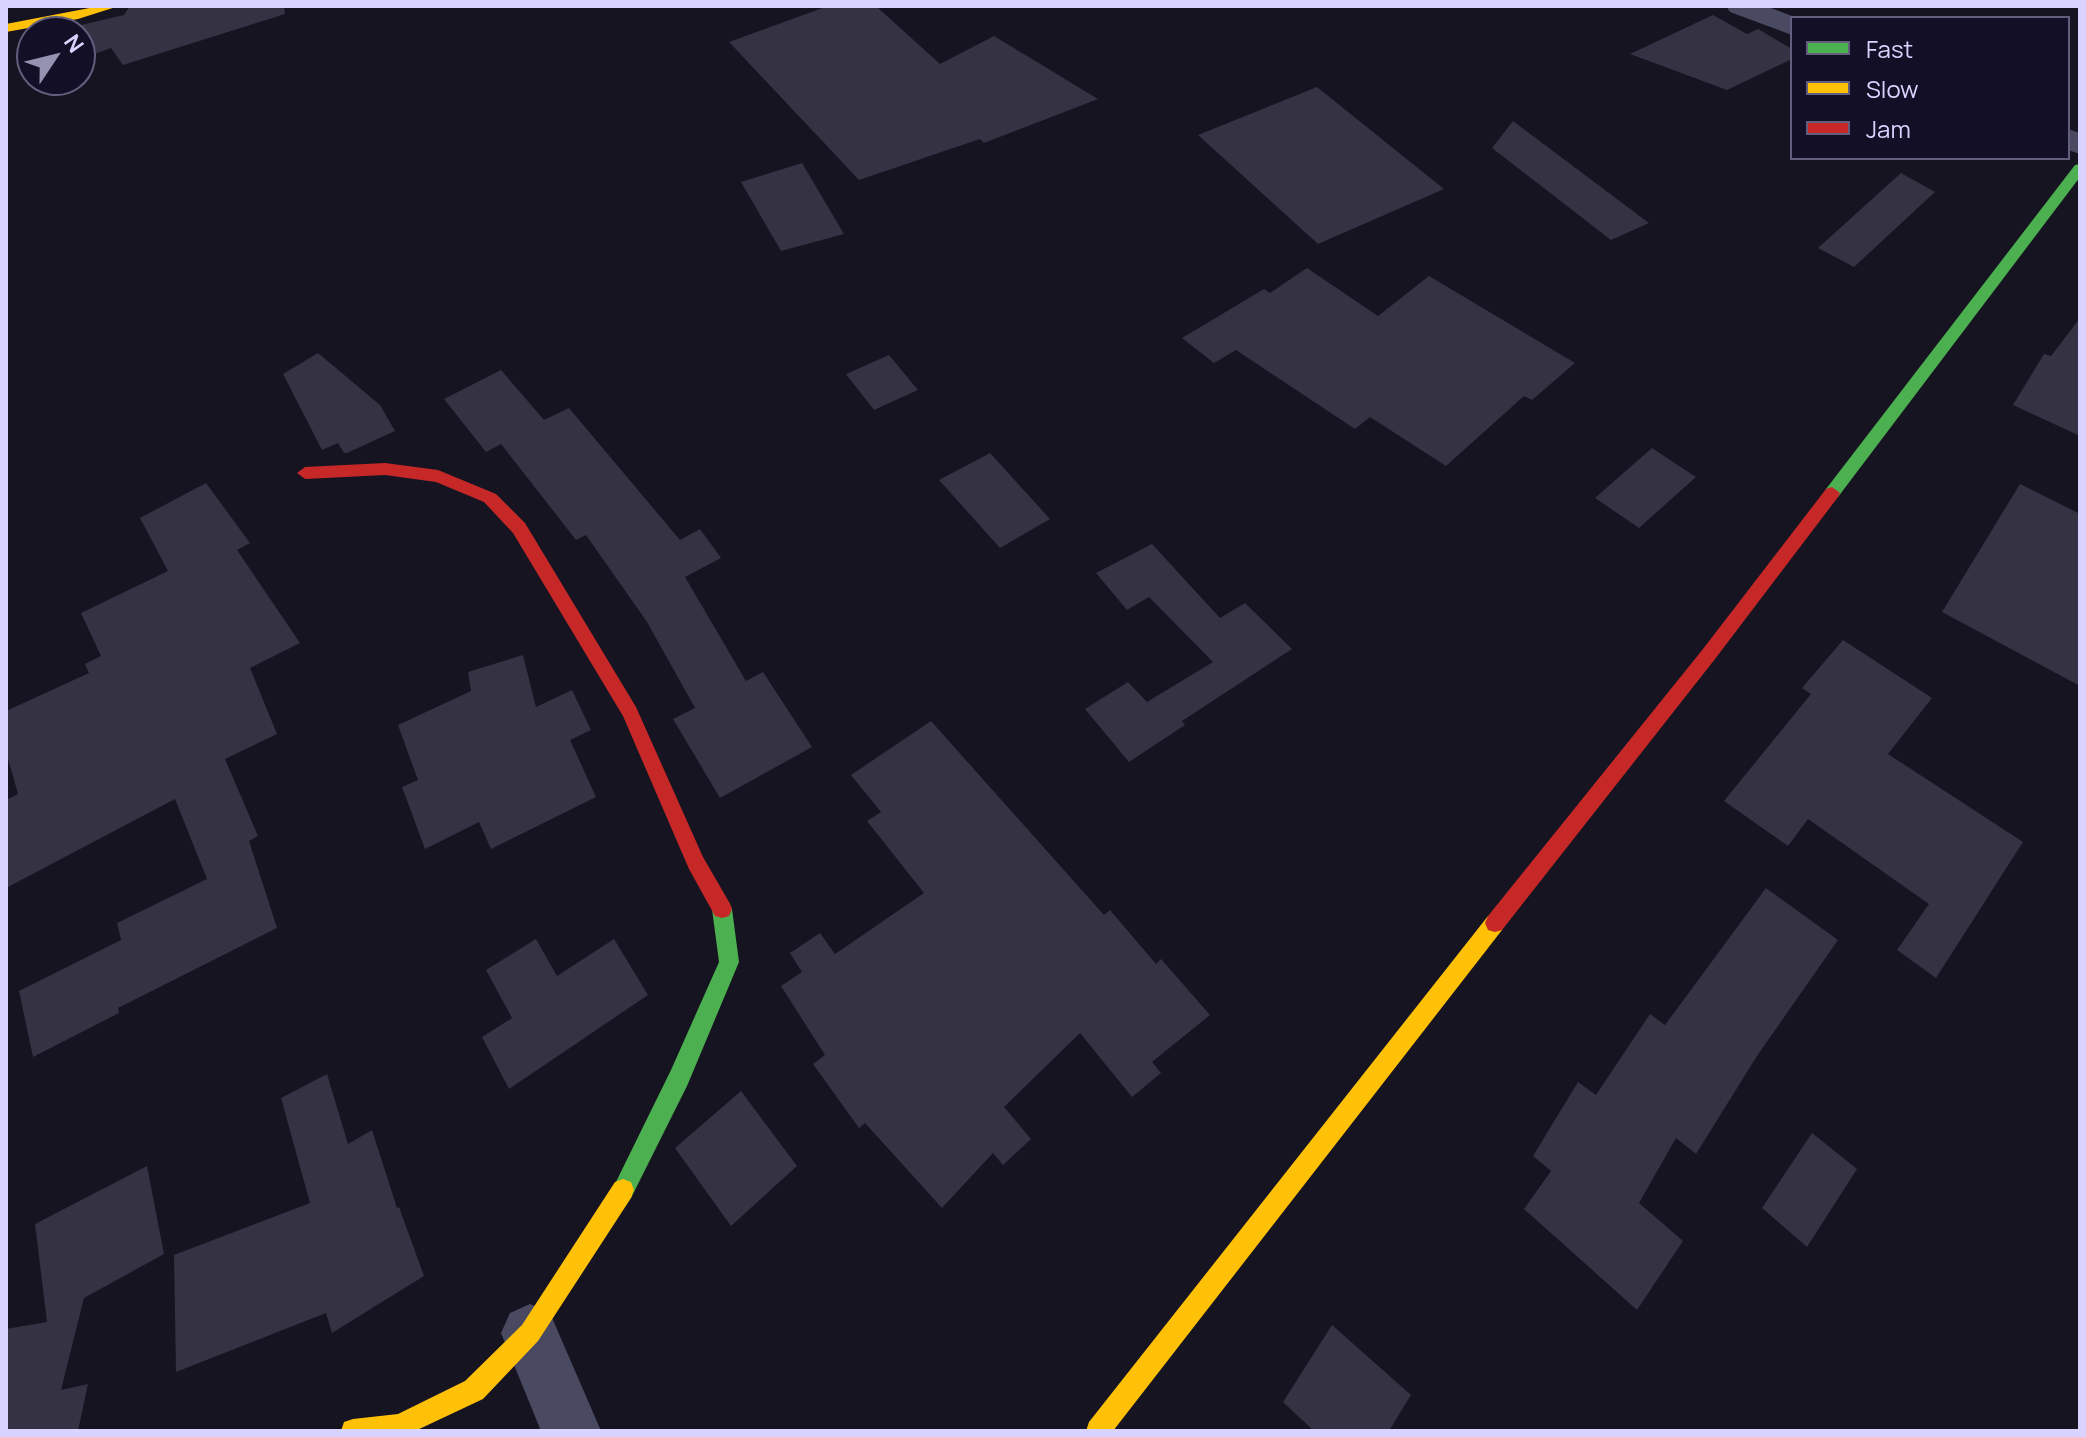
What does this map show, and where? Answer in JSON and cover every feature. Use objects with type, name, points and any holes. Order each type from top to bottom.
[{"type":"main road","points":[[6,28],[78,16],[113,6]]},
{"type":"main road","points":[[1098,1431],[1379,1069],[1709,654],[2080,168]]},
{"type":"main road","points":[[305,473],[385,469],[438,476],[490,498],[519,528],[630,712],[696,863],[725,915],[729,962],[679,1078],[615,1207],[530,1333],[474,1390],[399,1426],[353,1431]]},
{"type":"street","points":[[1740,6],[1790,25]]},
{"type":"street","points":[[530,1333],[571,1431]]},
{"type":"building","points":[[130,6],[284,6],[285,14],[123,65],[111,48],[96,53],[96,22],[124,15]]},
{"type":"building","points":[[828,6],[876,6],[940,64],[994,36],[1098,99],[984,143],[980,139],[859,180],[729,42]]},
{"type":"building","points":[[1713,15],[1747,34],[1758,29],[1790,48],[1790,60],[1727,90],[1630,54]]},
{"type":"building","points":[[1317,87],[1444,189],[1318,244],[1198,135]]},
{"type":"building","points":[[1513,121],[1649,223],[1611,240],[1492,148]]},
{"type":"building","points":[[802,163],[844,234],[781,251],[741,182]]},
{"type":"building","points":[[1901,173],[1935,192],[1854,267],[1818,248]]},
{"type":"building","points":[[1307,268],[1378,316],[1429,276],[1575,363],[1532,400],[1524,396],[1446,466],[1370,417],[1355,429],[1236,350],[1214,363],[1182,338],[1264,289],[1270,293]]},
{"type":"building","points":[[2080,318],[2080,436],[2013,405],[2044,354],[2051,356]]},
{"type":"building","points":[[318,353],[380,405],[395,431],[347,453],[338,443],[322,450],[283,374]]},
{"type":"building","points":[[889,355],[918,390],[874,410],[846,374]]},
{"type":"building","points":[[501,370],[544,420],[569,408],[680,540],[700,529],[721,558],[685,577],[746,681],[763,672],[812,747],[720,798],[673,719],[695,708],[647,622],[586,535],[576,540],[501,444],[486,452],[444,399]]},
{"type":"building","points":[[1652,448],[1696,477],[1639,528],[1595,498]]},
{"type":"building","points":[[990,453],[1050,519],[1000,548],[939,480]]},
{"type":"building","points":[[206,483],[250,543],[237,550],[300,643],[250,668],[277,734],[225,759],[258,836],[249,841],[277,928],[118,1008],[119,1013],[33,1057],[19,991],[121,940],[117,923],[207,879],[175,799],[6,888],[6,800],[18,794],[6,752],[6,711],[89,673],[85,664],[101,656],[81,613],[168,571],[140,518]]},
{"type":"building","points":[[2020,484],[2080,514],[2080,686],[1942,612]]},
{"type":"building","points":[[1152,544],[1220,618],[1245,603],[1292,649],[1182,721],[1185,725],[1129,762],[1085,709],[1128,682],[1147,702],[1213,662],[1149,597],[1127,610],[1096,573]]},
{"type":"building","points":[[1843,640],[1932,698],[1888,754],[2023,842],[1936,978],[1897,950],[1929,904],[1808,819],[1788,846],[1724,801],[1811,694],[1802,688]]},
{"type":"building","points":[[523,655],[536,707],[572,690],[591,730],[570,740],[596,797],[491,849],[479,822],[425,849],[402,787],[418,780],[398,725],[471,691],[468,672]]},
{"type":"building","points":[[931,721],[1104,915],[1110,910],[1156,964],[1161,959],[1210,1015],[1152,1062],[1161,1073],[1132,1097],[1080,1033],[1004,1107],[1031,1139],[1003,1165],[993,1153],[942,1208],[865,1123],[859,1128],[813,1064],[825,1055],[781,986],[802,972],[790,953],[820,933],[835,954],[924,893],[867,821],[881,812],[851,775]]},
{"type":"building","points":[[1766,888],[1838,940],[1757,1056],[1696,1154],[1676,1138],[1639,1203],[1683,1241],[1637,1310],[1524,1209],[1551,1171],[1533,1156],[1578,1082],[1596,1095],[1650,1014],[1665,1025]]},
{"type":"building","points":[[536,939],[557,976],[614,939],[648,995],[509,1089],[482,1037],[512,1018],[486,970]]},
{"type":"building","points":[[327,1074],[348,1144],[372,1130],[397,1208],[424,1276],[332,1333],[326,1313],[176,1372],[174,1255],[310,1203],[281,1098]]},
{"type":"building","points":[[741,1091],[797,1166],[731,1226],[675,1148]]},
{"type":"building","points":[[1812,1133],[1857,1169],[1807,1247],[1762,1208]]},
{"type":"building","points":[[147,1166],[164,1254],[84,1298],[61,1390],[88,1384],[78,1431],[6,1431],[6,1329],[47,1322],[35,1224]]},
{"type":"building","points":[[1332,1325],[1411,1395],[1389,1431],[1314,1431],[1283,1402]]},
{"type":"traffic: fast","points":[[1832,493],[2080,168]]},
{"type":"traffic: fast","points":[[623,1190],[679,1078],[729,962],[722,909]]},
{"type":"traffic: slow","points":[[6,28],[78,16],[113,6]]},
{"type":"traffic: slow","points":[[1098,1431],[1495,923]]},
{"type":"traffic: slow","points":[[353,1431],[399,1426],[474,1390],[530,1333],[623,1190]]},
{"type":"traffic: jam","points":[[305,473],[385,469],[438,476],[490,498],[519,528],[630,712],[696,863],[722,909]]},
{"type":"traffic: jam","points":[[1495,923],[1709,654],[1832,493]]}]
